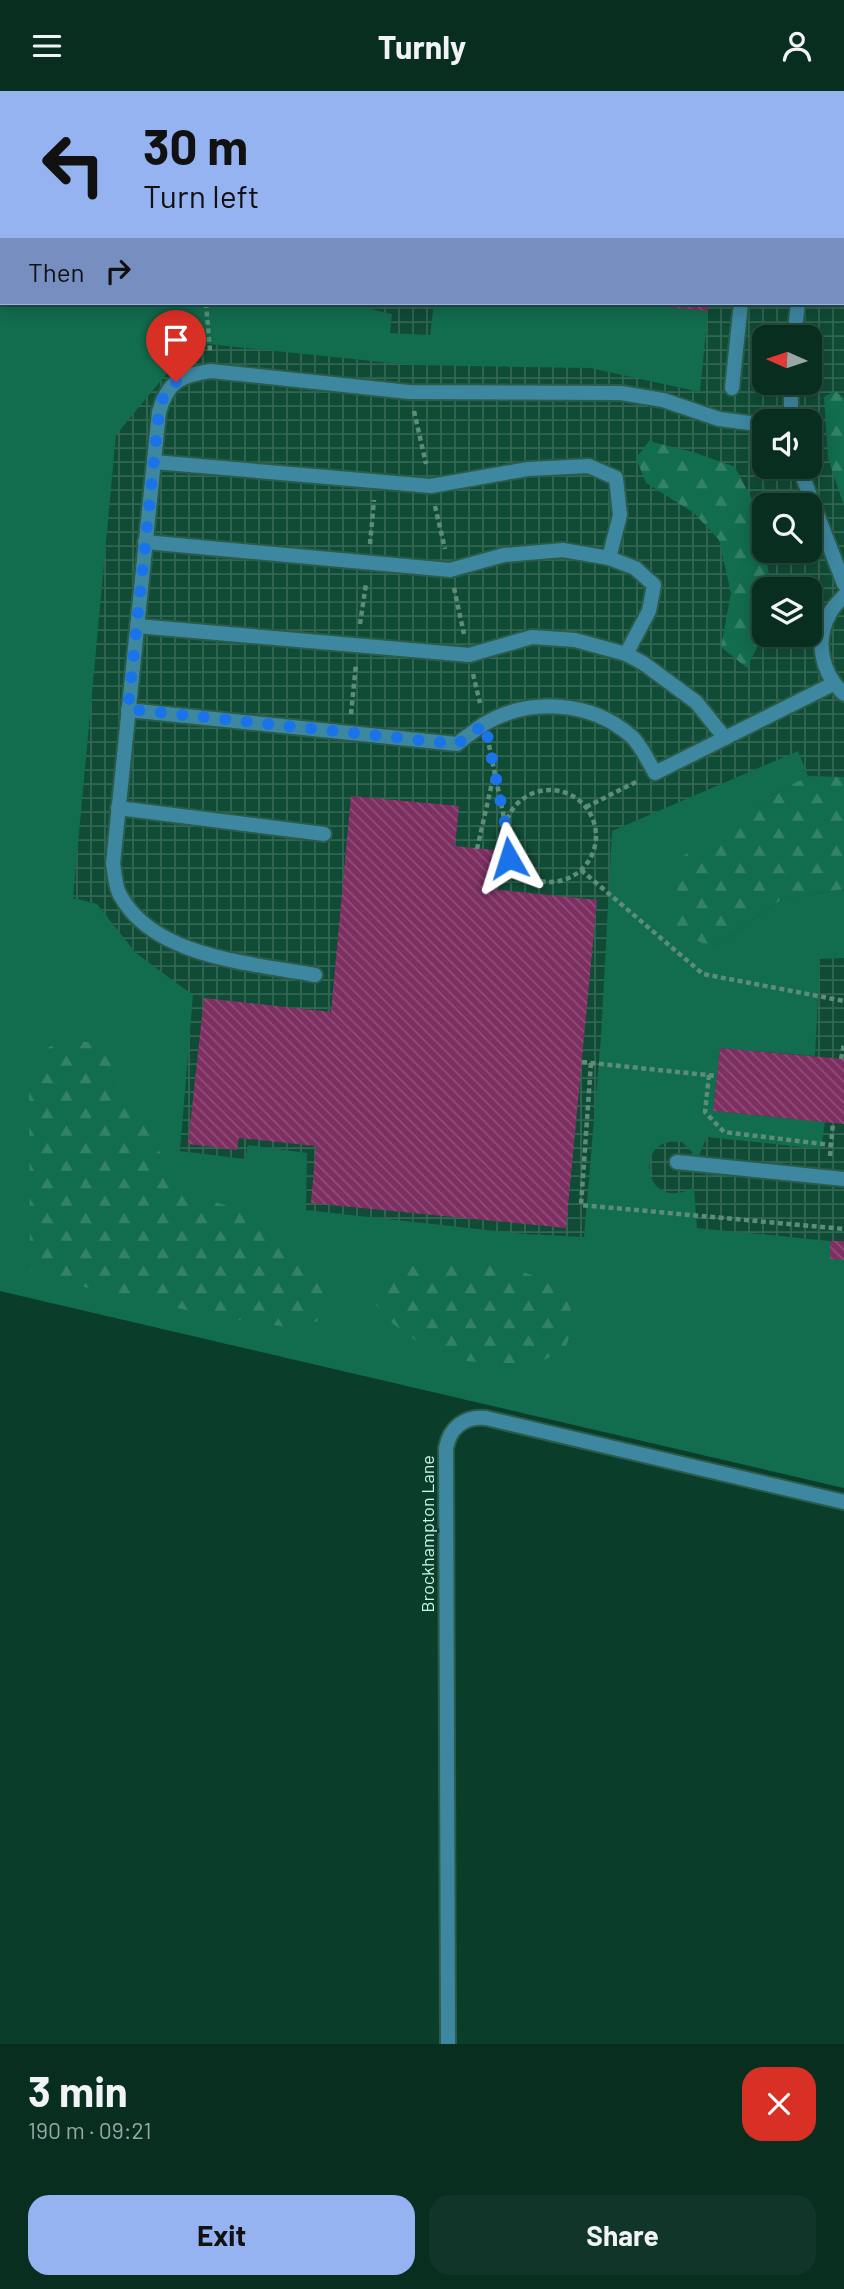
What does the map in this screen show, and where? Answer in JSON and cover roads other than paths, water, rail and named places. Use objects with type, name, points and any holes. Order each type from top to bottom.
[{"type":"street","points":[[732,388],[741,305]]},
{"type":"street","points":[[795,325],[798,305]]},
{"type":"street","points":[[315,975],[221,958],[164,939],[141,921],[119,894],[113,864],[118,808],[153,462],[164,394],[176,382],[191,374],[211,371],[409,392],[621,393],[663,400],[719,419],[752,423]]},
{"type":"street","points":[[153,462],[431,486],[528,469],[589,466],[616,478],[620,515],[610,558]]},
{"type":"street","points":[[804,479],[844,584]]},
{"type":"street","points":[[145,542],[450,570],[504,555],[563,550],[610,558],[635,568],[654,585],[649,611],[626,654]]},
{"type":"street","points":[[844,596],[830,613],[821,639],[823,662],[833,684],[844,694]]},
{"type":"street","points":[[137,627],[469,655],[532,637],[575,641],[626,654],[643,663],[696,702],[725,738]]},
{"type":"street","points":[[128,709],[457,744],[485,724],[512,712],[536,706],[569,706],[605,718],[633,737],[655,773],[833,684]]},
{"type":"street","points":[[118,808],[324,834]]},
{"type":"street","points":[[677,1162],[844,1179]]},
{"type":"street","name":"Brockhampton Lane","points":[[448,2044],[446,1448],[453,1431],[468,1419],[486,1418],[844,1502]]}]
